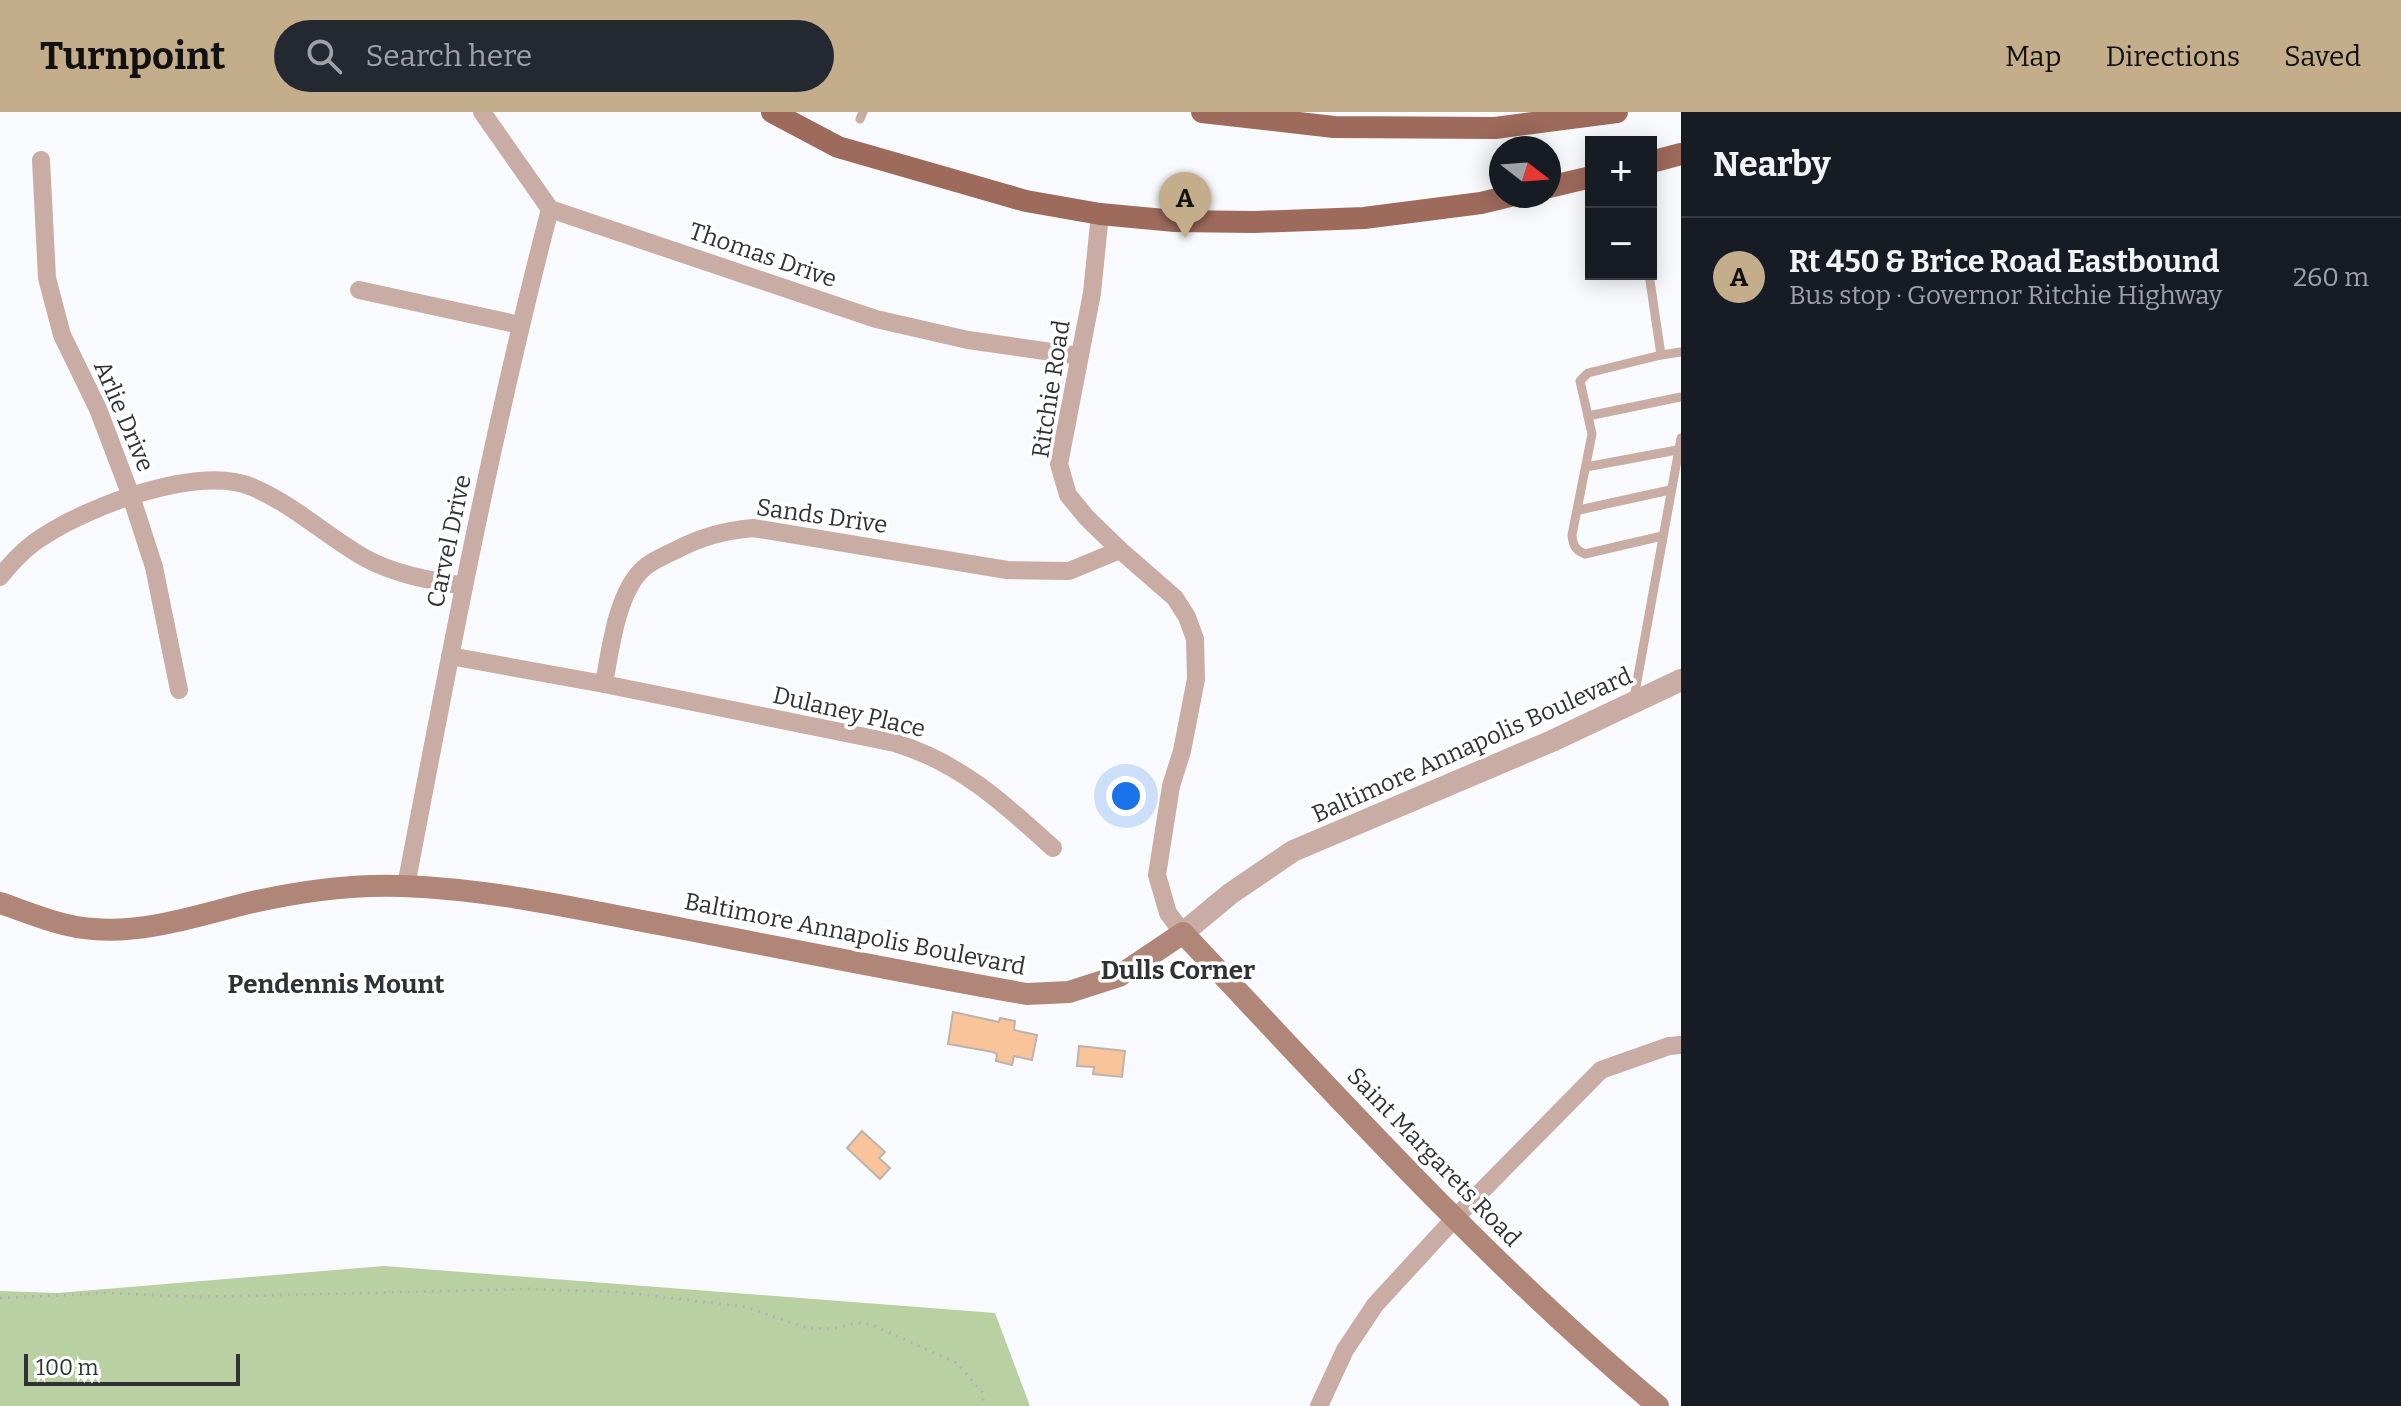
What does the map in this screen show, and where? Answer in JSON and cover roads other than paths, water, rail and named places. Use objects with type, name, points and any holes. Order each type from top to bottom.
[{"type":"main road","points":[[1202,112],[1274,116],[1334,127],[1495,128],[1617,112]]},
{"type":"main road","points":[[774,113],[838,147],[1026,201],[1100,214],[1175,221],[1254,222],[1348,218],[1489,201]]},
{"type":"main road","points":[[1657,160],[1681,154]]},
{"type":"main road","points":[[1561,184],[1585,178]]},
{"type":"main road","name":"Baltimore Annapolis Boulevard","points":[[0,903],[64,924],[92,929],[122,929],[325,889],[368,885],[406,886],[521,897],[1027,994],[1069,992],[1119,976],[1183,933]]},
{"type":"main road","name":"Saint Margarets Road","points":[[1183,933],[1454,1219],[1601,1358],[1658,1406]]},
{"type":"street","points":[[482,112],[550,209]]},
{"type":"street","name":"Arlie Drive","points":[[41,160],[47,278],[62,335],[98,409],[154,567],[179,690]]},
{"type":"street","name":"Carvel Drive","points":[[406,886],[464,586],[520,325],[550,209]]},
{"type":"street","name":"Thomas Drive","points":[[550,209],[876,319],[968,340],[1079,356]]},
{"type":"street","name":"Ritchie Road","points":[[1100,214],[1092,293],[1059,464],[1068,495],[1120,550],[1175,598],[1187,617],[1195,639],[1196,679],[1182,751],[1171,786],[1157,875],[1168,913],[1183,933]]},
{"type":"street","points":[[359,290],[520,325]]},
{"type":"street","points":[[0,577],[43,536],[88,513],[131,496],[188,482],[219,480],[250,485],[366,558],[403,574],[464,586]]},
{"type":"street","name":"Sands Drive","points":[[604,684],[619,616],[628,590],[642,569],[685,545],[718,532],[753,528],[1007,570],[1069,571],[1120,550]]},
{"type":"street","name":"Dulaney Place","points":[[450,656],[604,684],[923,751],[968,776],[1053,848]]},
{"type":"street","name":"Baltimore Annapolis Boulevard","points":[[1183,933],[1230,894],[1293,851],[1552,741],[1681,680]]},
{"type":"street","points":[[1319,1406],[1345,1350],[1375,1305],[1454,1219],[1601,1070],[1669,1046],[1681,1045]]},
{"type":"lane","points":[[1650,280],[1661,355]]},
{"type":"lane","points":[[1662,536],[1585,554],[1578,551],[1573,543],[1592,434],[1580,381],[1588,373],[1681,352]]},
{"type":"lane","points":[[1588,416],[1681,397]]},
{"type":"lane","points":[[1633,703],[1681,438]]},
{"type":"lane","points":[[1586,467],[1677,450]]},
{"type":"lane","points":[[1579,510],[1670,490]]},
{"type":"place","name":"Rt 450 & Brice Road Eastbound","points":[[1185,238]]},
{"type":"district","name":"Dulls Corner","points":[[1178,970]]},
{"type":"district","name":"Pendennis Mount","points":[[336,984]]}]
